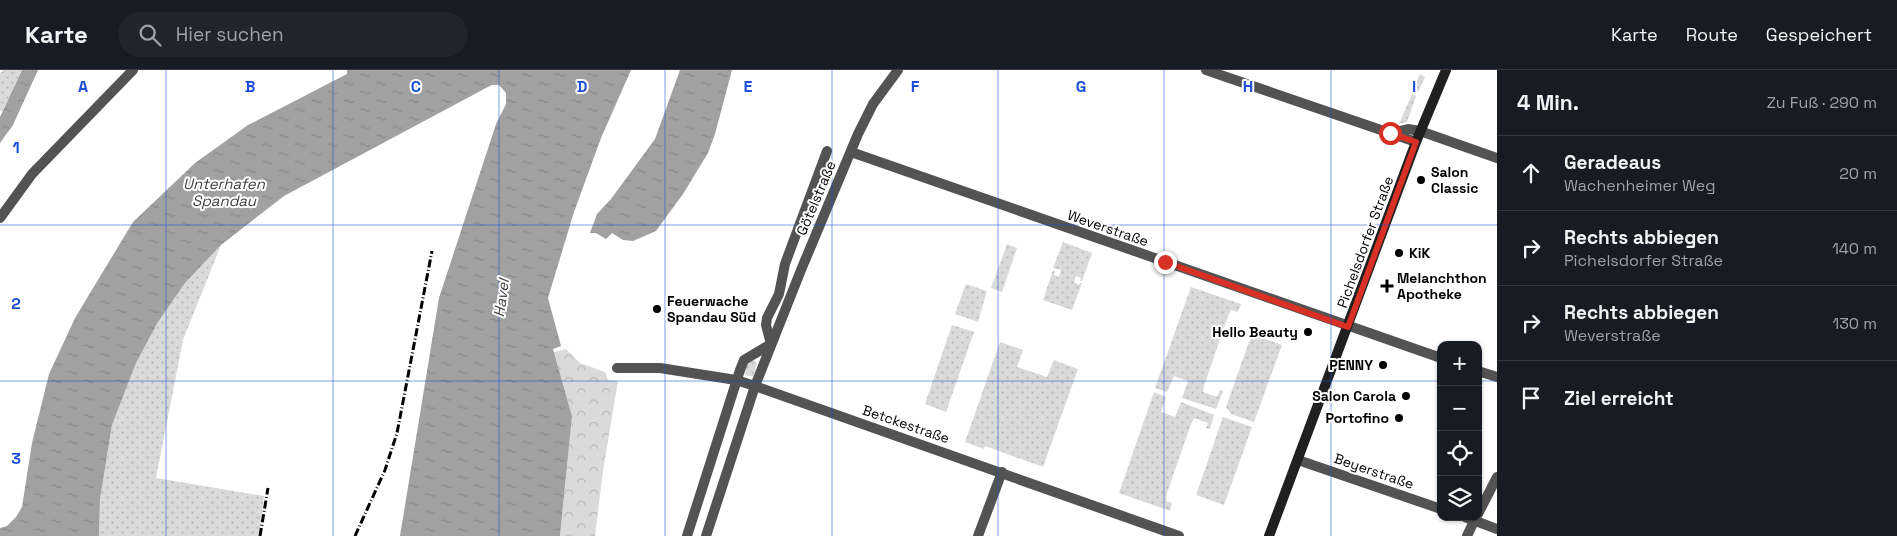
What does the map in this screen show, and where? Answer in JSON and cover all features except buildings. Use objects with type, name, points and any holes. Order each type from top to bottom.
[{"type":"street","points":[[0,218],[32,174],[133,70]]},
{"type":"street","name":"Götelstraße","points":[[706,536],[755,386],[771,344],[873,104],[898,70]]},
{"type":"street","points":[[1206,70],[1416,142]]},
{"type":"street","name":"Pichelsdorfer Straße","points":[[1269,536],[1420,131],[1446,70]]},
{"type":"street","points":[[1390,133],[1408,129],[1420,131],[1497,158]]},
{"type":"street","points":[[687,536],[744,360],[771,344],[766,325],[767,318],[778,294],[785,264],[826,151]]},
{"type":"street","name":"Weverstraße","points":[[851,152],[1437,357]]},
{"type":"street","name":"Betckestraße","points":[[617,368],[660,368],[736,380],[1002,472],[1179,536]]},
{"type":"street","points":[[1482,372],[1497,378]]},
{"type":"street","name":"Beyerstraße","points":[[1298,460],[1437,507]]},
{"type":"street","points":[[978,536],[1002,472]]},
{"type":"street","points":[[1482,503],[1497,478]]},
{"type":"street","points":[[1467,536],[1473,521]]},
{"type":"street","points":[[1482,521],[1497,528]]},
{"type":"green space","points":[[4,70],[22,70],[2,112],[0,110],[0,73]]},
{"type":"green space","points":[[1420,74],[1425,77],[1418,92],[1413,90]]},
{"type":"green space","points":[[1412,94],[1416,96],[1407,122],[1399,124]]},
{"type":"green space","points":[[1063,242],[1092,253],[1082,281],[1080,281],[1081,278],[1076,276],[1074,282],[1079,285],[1082,283],[1072,310],[1043,300],[1053,270],[1055,271],[1054,275],[1059,277],[1061,270],[1053,268]]},
{"type":"green space","points":[[1007,244],[1017,248],[1002,292],[991,288]]},
{"type":"green space","points":[[221,245],[183,340],[156,478],[264,496],[259,536],[99,536],[100,499],[112,425],[136,363],[158,322],[185,283]]},
{"type":"green space","points":[[966,284],[987,291],[978,322],[955,314]]},
{"type":"green space","points":[[1191,287],[1241,304],[1238,312],[1231,310],[1228,316],[1204,386],[1203,392],[1217,397],[1220,390],[1223,391],[1216,409],[1182,398],[1188,381],[1174,376],[1167,392],[1155,388]]},
{"type":"green space","points":[[952,325],[974,332],[946,412],[925,404]]},
{"type":"green space","points":[[1257,336],[1282,345],[1254,422],[1231,414],[1226,407],[1249,342],[1253,337]]},
{"type":"green space","points":[[1000,342],[1023,350],[1017,367],[1047,377],[1054,360],[1078,369],[1043,467],[985,446],[984,449],[965,442]]},
{"type":"green space","points":[[566,349],[580,363],[605,372],[608,380],[618,381],[603,471],[595,536],[560,536],[572,416],[554,352]]},
{"type":"green space","points":[[753,360],[757,362],[754,376],[748,376],[744,372],[746,364]]},
{"type":"green space","points":[[1154,392],[1166,397],[1161,412],[1175,417],[1181,402],[1214,415],[1210,429],[1206,428],[1208,423],[1194,418],[1191,424],[1167,493],[1166,501],[1172,503],[1170,511],[1119,493]]},
{"type":"green space","points":[[1223,417],[1252,427],[1224,505],[1196,495]]},
{"type":"water","points":[[22,70],[38,70],[13,125],[0,143],[0,117]]},
{"type":"water","points":[[347,70],[631,70],[601,138],[574,212],[548,298],[561,346],[553,349],[572,416],[560,536],[400,536],[439,298],[496,124],[506,104],[506,93],[499,85],[492,85],[284,196],[221,245],[185,283],[158,322],[136,363],[112,425],[100,499],[99,536],[0,536],[0,528],[7,526],[22,507],[32,443],[49,374],[75,318],[133,222],[195,163],[248,125],[347,74]]},
{"type":"water","points":[[680,70],[732,70],[708,153],[683,194],[656,231],[633,241],[623,240],[612,233],[606,239],[596,233],[590,233],[597,214],[611,199],[655,139]]},
{"type":"railway","points":[[355,536],[385,470],[397,433],[432,251]]},
{"type":"railway","points":[[260,536],[268,488]]},
{"type":"place","name":"Salon Classic","points":[[1421,180]]},
{"type":"place","name":"KiK","points":[[1399,253]]},
{"type":"place","name":"Melanchthon Apotheke","points":[[1387,286]]},
{"type":"place","name":"Feuerwache Spandau Süd","points":[[657,309]]},
{"type":"place","name":"Hello Beauty","points":[[1308,332]]},
{"type":"place","name":"PENNY","points":[[1383,365]]},
{"type":"place","name":"Salon Carola","points":[[1406,396]]},
{"type":"place","name":"Portofino","points":[[1399,418]]},
{"type":"route","points":[[1165,262],[1348,327],[1416,142],[1390,133]]},
{"type":"water label","name":"Unterhafen Spandau","points":[[224,192]]},
{"type":"water label","name":"Havel","points":[[501,298]]}]
